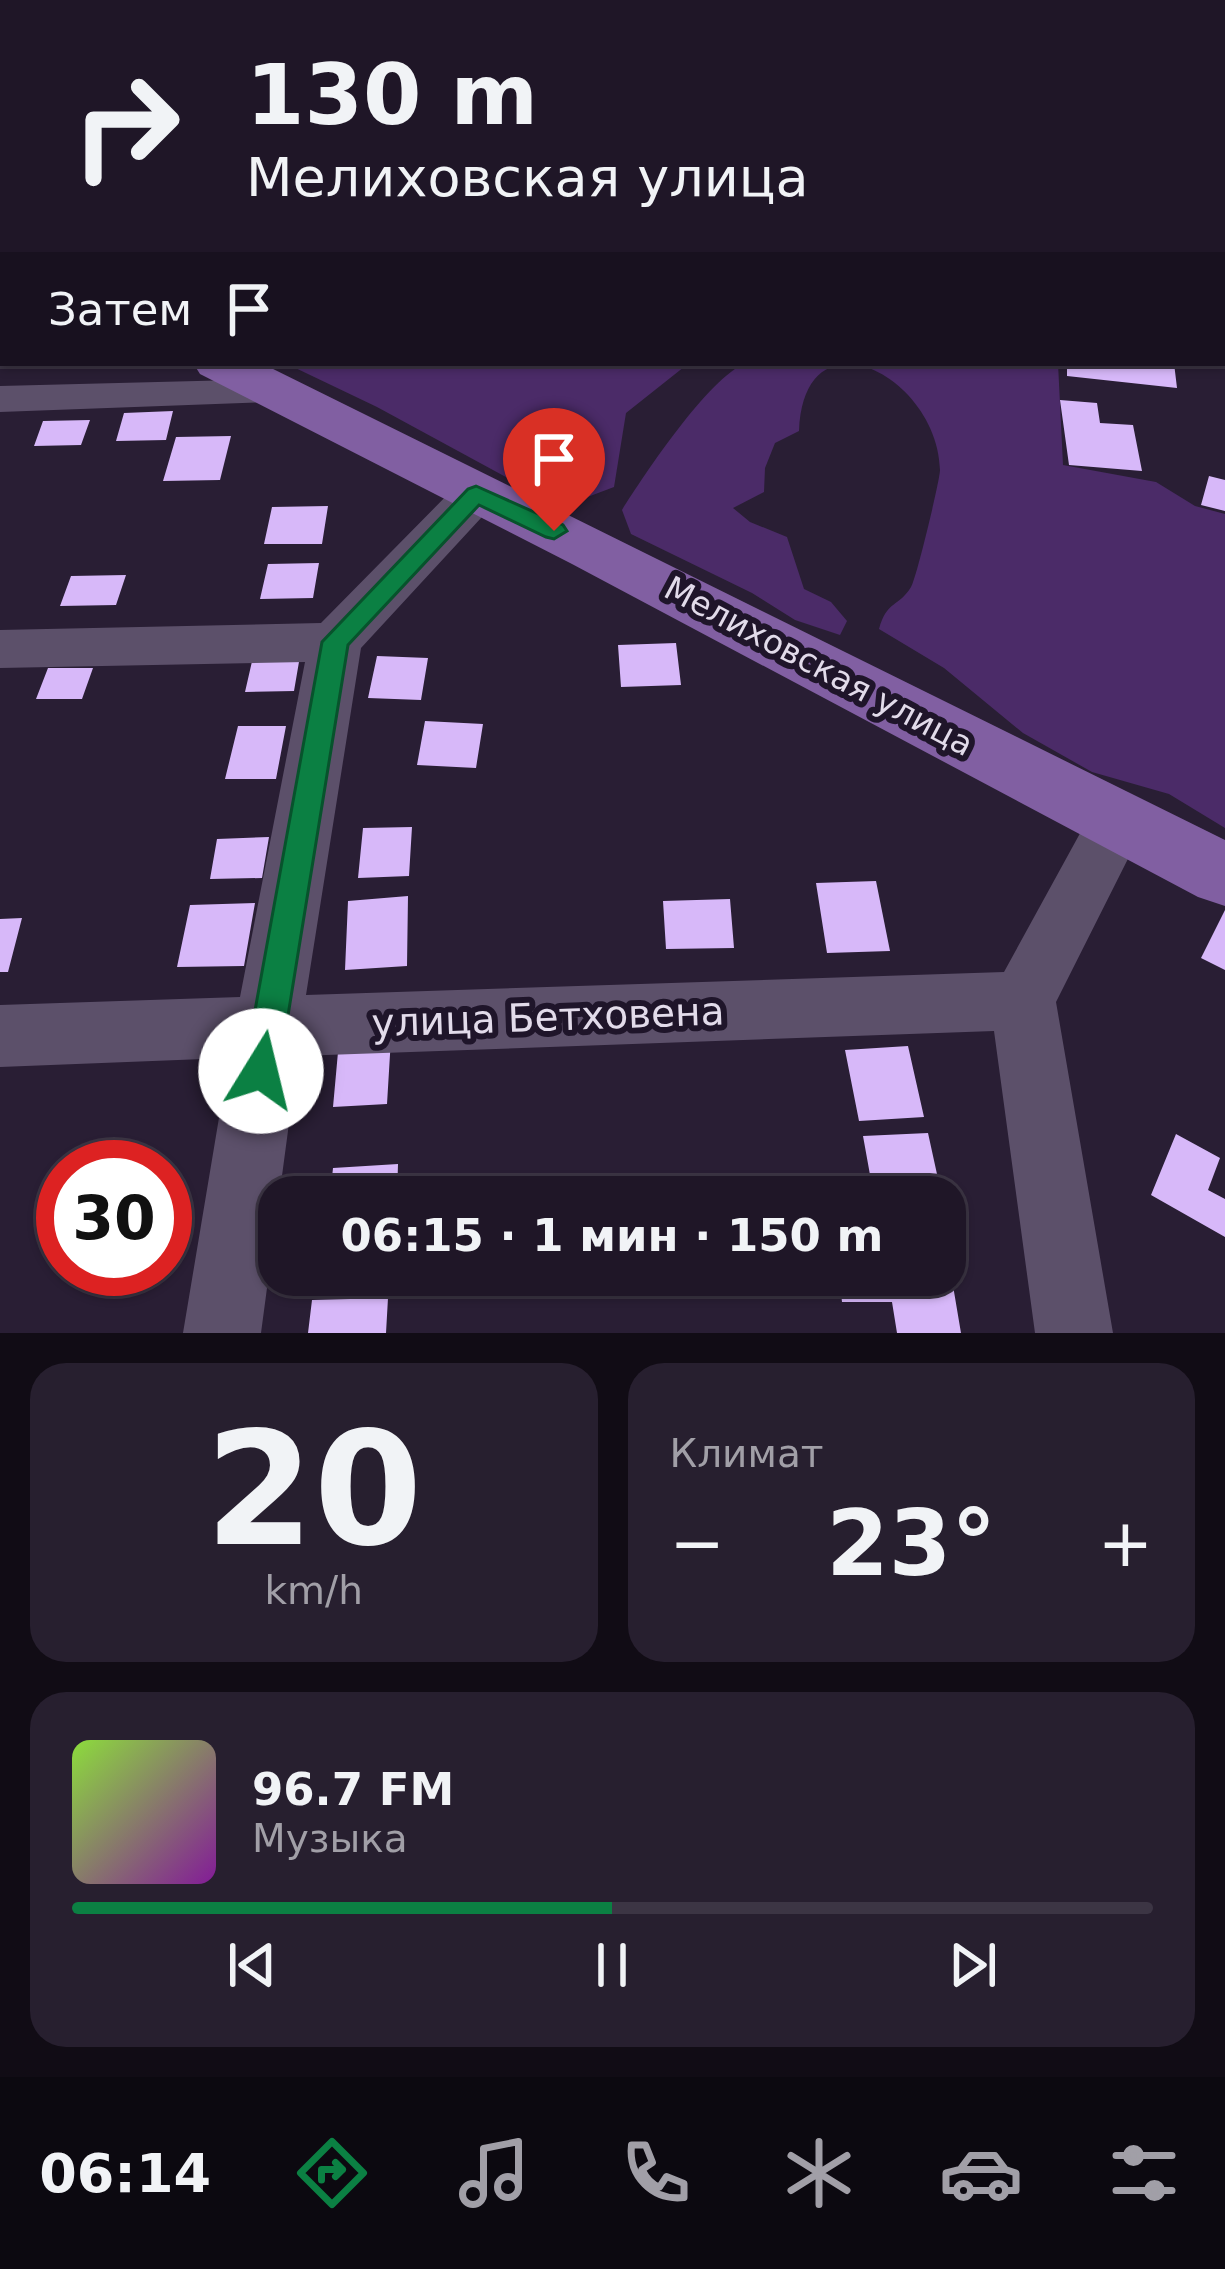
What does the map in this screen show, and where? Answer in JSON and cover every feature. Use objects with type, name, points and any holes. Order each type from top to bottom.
[{"type":"main road","name":"Мелиховская улица","points":[[225,366],[594,549],[1116,823],[1225,875]]},
{"type":"street","points":[[0,399],[278,392]]},
{"type":"street","points":[[222,1333],[268,1027],[335,642],[476,494]]},
{"type":"street","points":[[0,649],[335,642]]},
{"type":"street","points":[[1074,1333],[1023,1001],[1116,823]]},
{"type":"street","name":"улица Бетховена","points":[[0,1036],[1023,1001]]},
{"type":"shaded area","points":[[291,366],[685,366],[626,413],[614,487],[561,507]]},
{"type":"shaded area","points":[[741,366],[840,366],[823,372],[806,393],[799,431],[775,443],[765,468],[764,492],[733,508],[750,522],[787,537],[804,589],[831,602],[847,621],[840,635],[795,620],[752,593],[631,534],[622,510],[696,406]]},
{"type":"shaded area","points":[[855,366],[1058,366],[1063,465],[1156,482],[1195,506],[1225,514],[1225,828],[1169,794],[1092,772],[1023,733],[944,668],[879,629],[886,613],[914,580],[940,470],[934,436],[918,407],[896,384]]},
{"type":"building","points":[[1067,366],[1174,366],[1177,388],[1067,376]]},
{"type":"building","points":[[1060,400],[1097,403],[1100,423],[1133,425],[1142,471],[1069,465]]},
{"type":"building","points":[[173,411],[166,440],[116,441],[124,413]]},
{"type":"building","points":[[90,420],[81,445],[34,446],[43,421]]},
{"type":"building","points":[[231,436],[220,480],[163,481],[176,437]]},
{"type":"building","points":[[1209,476],[1225,480],[1225,511],[1201,505]]},
{"type":"building","points":[[328,506],[322,544],[264,544],[272,507]]},
{"type":"building","points":[[319,563],[313,598],[260,599],[268,564]]},
{"type":"building","points":[[126,575],[116,605],[60,606],[71,576]]},
{"type":"building","points":[[676,643],[681,685],[621,687],[618,645]]},
{"type":"building","points":[[300,656],[294,691],[245,692],[253,657]]},
{"type":"building","points":[[377,656],[428,658],[421,700],[368,698]]},
{"type":"building","points":[[48,668],[93,668],[82,699],[36,699]]},
{"type":"building","points":[[425,721],[483,724],[476,768],[417,765]]},
{"type":"building","points":[[238,726],[286,726],[276,779],[225,779]]},
{"type":"building","points":[[412,827],[409,876],[358,878],[363,828]]},
{"type":"building","points":[[269,837],[262,878],[210,879],[217,839]]},
{"type":"building","points":[[876,881],[890,951],[827,953],[816,883]]},
{"type":"building","points":[[408,896],[407,966],[345,970],[348,901]]},
{"type":"building","points":[[730,899],[734,948],[666,949],[663,901]]},
{"type":"building","points":[[255,903],[244,966],[177,967],[190,905]]},
{"type":"building","points":[[1225,910],[1225,970],[1201,958]]},
{"type":"building","points":[[22,918],[8,972],[0,972],[0,919]]},
{"type":"building","points":[[391,1038],[387,1104],[333,1107],[339,1041]]},
{"type":"building","points":[[908,1046],[924,1117],[859,1121],[845,1050]]},
{"type":"building","points":[[928,1133],[937,1176],[870,1176],[863,1136]]},
{"type":"building","points":[[1176,1134],[1220,1158],[1208,1190],[1225,1199],[1225,1237],[1151,1195]]},
{"type":"building","points":[[398,1164],[398,1176],[332,1176],[333,1168]]},
{"type":"building","points":[[841,1296],[955,1296],[961,1333],[897,1333],[892,1302],[842,1302]]},
{"type":"building","points":[[388,1298],[386,1333],[308,1333],[312,1300]]},
{"type":"route","points":[[261,1071],[335,642],[476,494],[554,531]]}]
